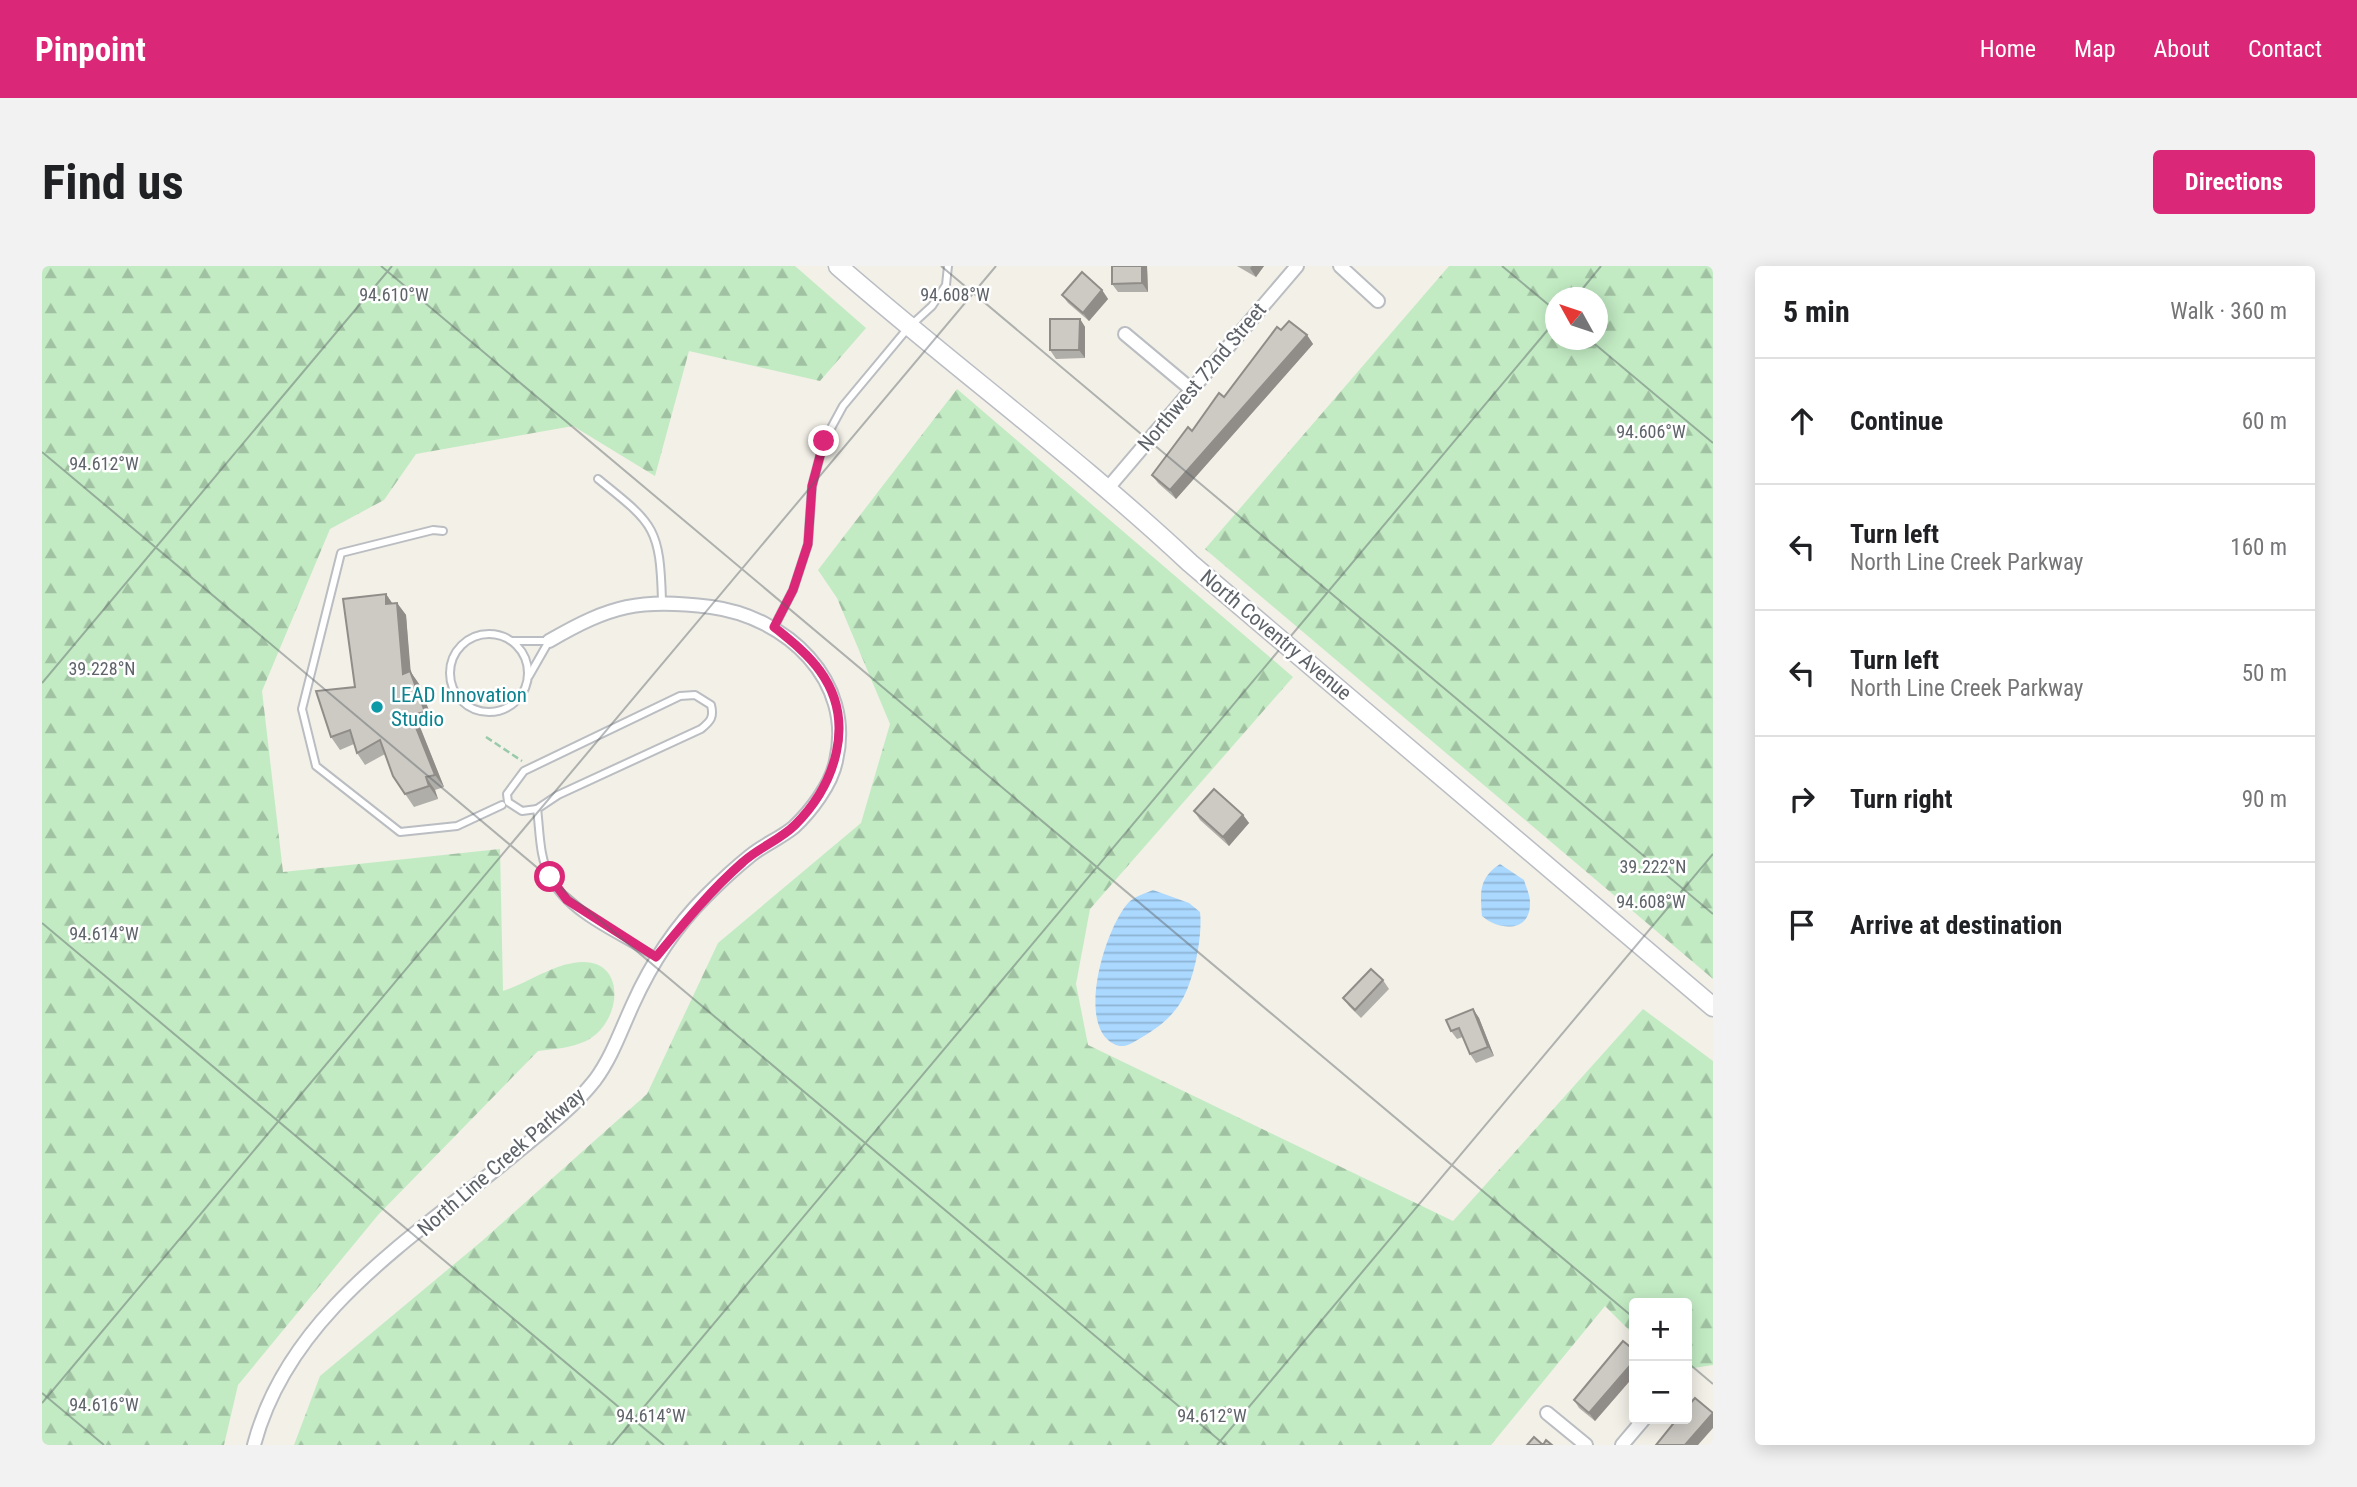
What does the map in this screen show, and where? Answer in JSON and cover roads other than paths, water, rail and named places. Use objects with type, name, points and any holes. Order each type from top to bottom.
[{"type":"street","name":"North Coventry Avenue","points":[[838,266],[908,328],[1108,488],[1190,564],[1713,1007]]},
{"type":"street","name":"Northwest 72nd Street","points":[[1108,488],[1297,266]]},
{"type":"street","points":[[1340,266],[1378,301]]},
{"type":"street","points":[[1125,334],[1192,390]]},
{"type":"street","name":"North Line Creek Parkway","points":[[254,1445],[274,1392],[315,1327],[378,1266],[566,1111],[595,1080],[617,1045],[656,957],[704,897],[751,854],[792,828],[817,801],[836,762],[839,727],[835,703],[821,672],[774,627],[717,608],[662,601],[622,606],[586,619],[549,641]]},
{"type":"street","points":[[1547,1413],[1586,1445]]},
{"type":"street","points":[[1622,1445],[1640,1424]]},
{"type":"lane","points":[[774,627],[793,590],[808,544],[812,486],[824,441],[843,406],[908,328],[932,306],[946,285],[948,266]]},
{"type":"lane","points":[[598,479],[635,508],[653,530],[659,552],[662,601]]},
{"type":"lane","points":[[443,531],[433,530],[341,553],[302,709],[316,766],[400,831],[457,826],[502,804]]},
{"type":"lane","points":[[513,641],[549,641],[524,690],[514,702],[494,712],[474,710],[464,705],[455,693],[452,670],[455,655],[467,642],[490,634],[502,635],[513,641],[527,661],[529,676]]},
{"type":"lane","points":[[695,695],[711,705],[711,721],[701,729],[537,808],[522,811],[508,802],[508,794],[524,771],[680,696],[695,695]]},
{"type":"lane","points":[[537,808],[541,849],[550,877],[567,900],[656,957]]},
{"type":"water","points":[[1500,864],[1524,880],[1529,897],[1529,912],[1520,924],[1513,926],[1497,925],[1482,916],[1482,886],[1488,875]]},
{"type":"water","points":[[1153,890],[1189,903],[1200,912],[1196,962],[1182,1000],[1172,1014],[1136,1041],[1121,1046],[1114,1044],[1103,1033],[1097,1017],[1098,975],[1111,932],[1120,914],[1131,900]]},
{"type":"place","name":"LEAD Innovation Studio","points":[[377,707]]}]
